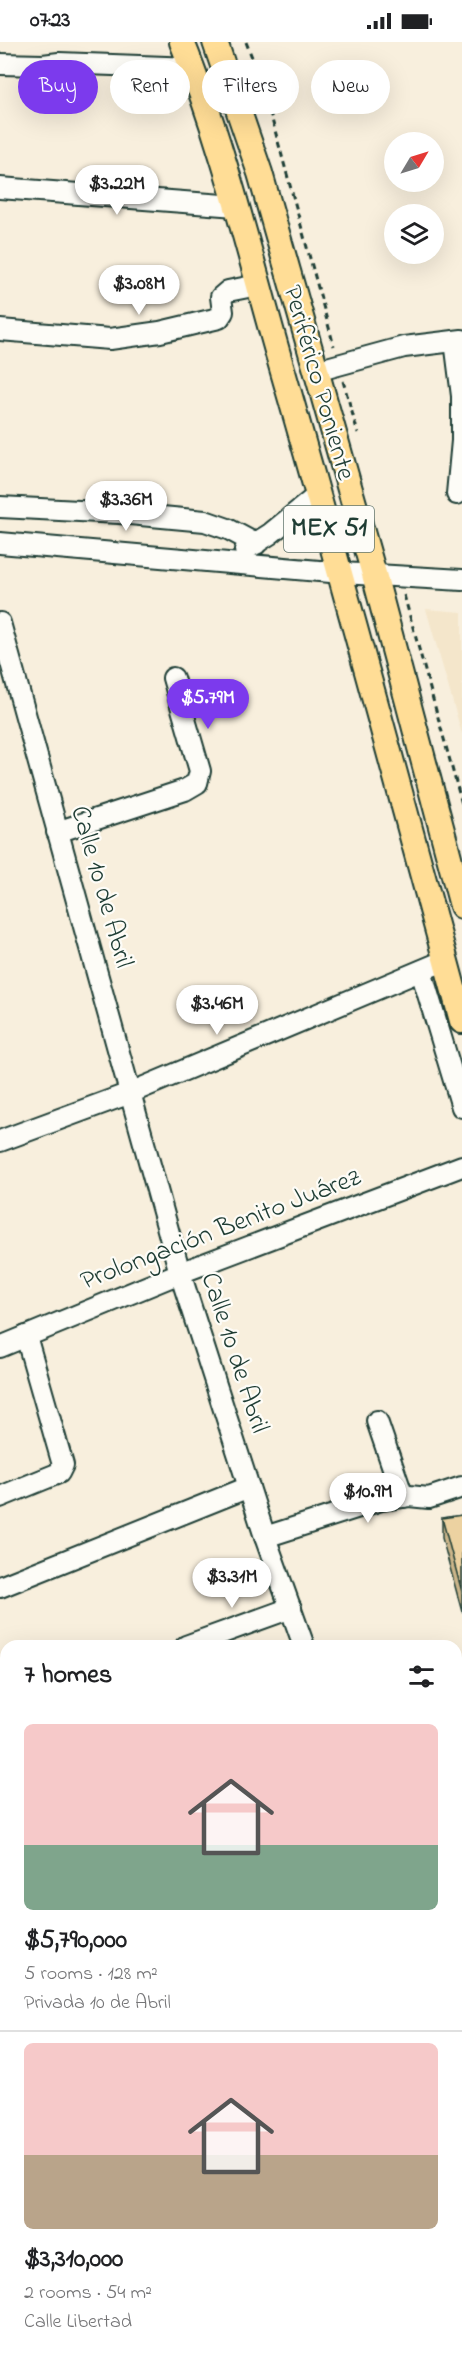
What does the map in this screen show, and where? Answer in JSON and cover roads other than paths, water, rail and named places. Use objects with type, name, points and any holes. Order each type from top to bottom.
[{"type":"main road","name":"Periférico Poniente","points":[[182,42],[193,68],[236,206],[342,573],[462,1021]]},
{"type":"main road","name":"Periférico Poniente","points":[[215,42],[327,368],[374,574],[462,906]]},
{"type":"street","points":[[0,64],[43,66],[59,63],[193,68]]},
{"type":"street","points":[[0,188],[236,206]]},
{"type":"street","points":[[0,330],[110,339],[160,332],[219,318],[223,312],[221,297],[228,291],[258,285]]},
{"type":"street","points":[[327,368],[404,347],[458,340],[462,396],[458,494]]},
{"type":"street","points":[[216,562],[256,544],[319,494]]},
{"type":"street","points":[[0,507],[119,513],[205,521],[228,529],[256,544]]},
{"type":"street","points":[[0,543],[342,573],[462,580]]},
{"type":"street","name":"Calle 10 de Abril","points":[[0,623],[180,1273],[265,1537],[302,1640]]},
{"type":"street","points":[[57,832],[185,790],[197,783],[200,771],[173,678]]},
{"type":"street","points":[[0,1141],[130,1093],[446,960]]},
{"type":"street","points":[[421,971],[462,1107]]},
{"type":"street","name":"Prolongación Benito Juárez","points":[[0,1347],[180,1273],[462,1167]]},
{"type":"street","points":[[0,1497],[59,1473],[63,1465],[26,1336]]},
{"type":"street","points":[[377,1421],[403,1497]]},
{"type":"street","points":[[0,1587],[249,1487]]},
{"type":"street","points":[[265,1537],[381,1500],[403,1497],[429,1498],[462,1487]]},
{"type":"street","points":[[203,1640],[291,1608]]}]
